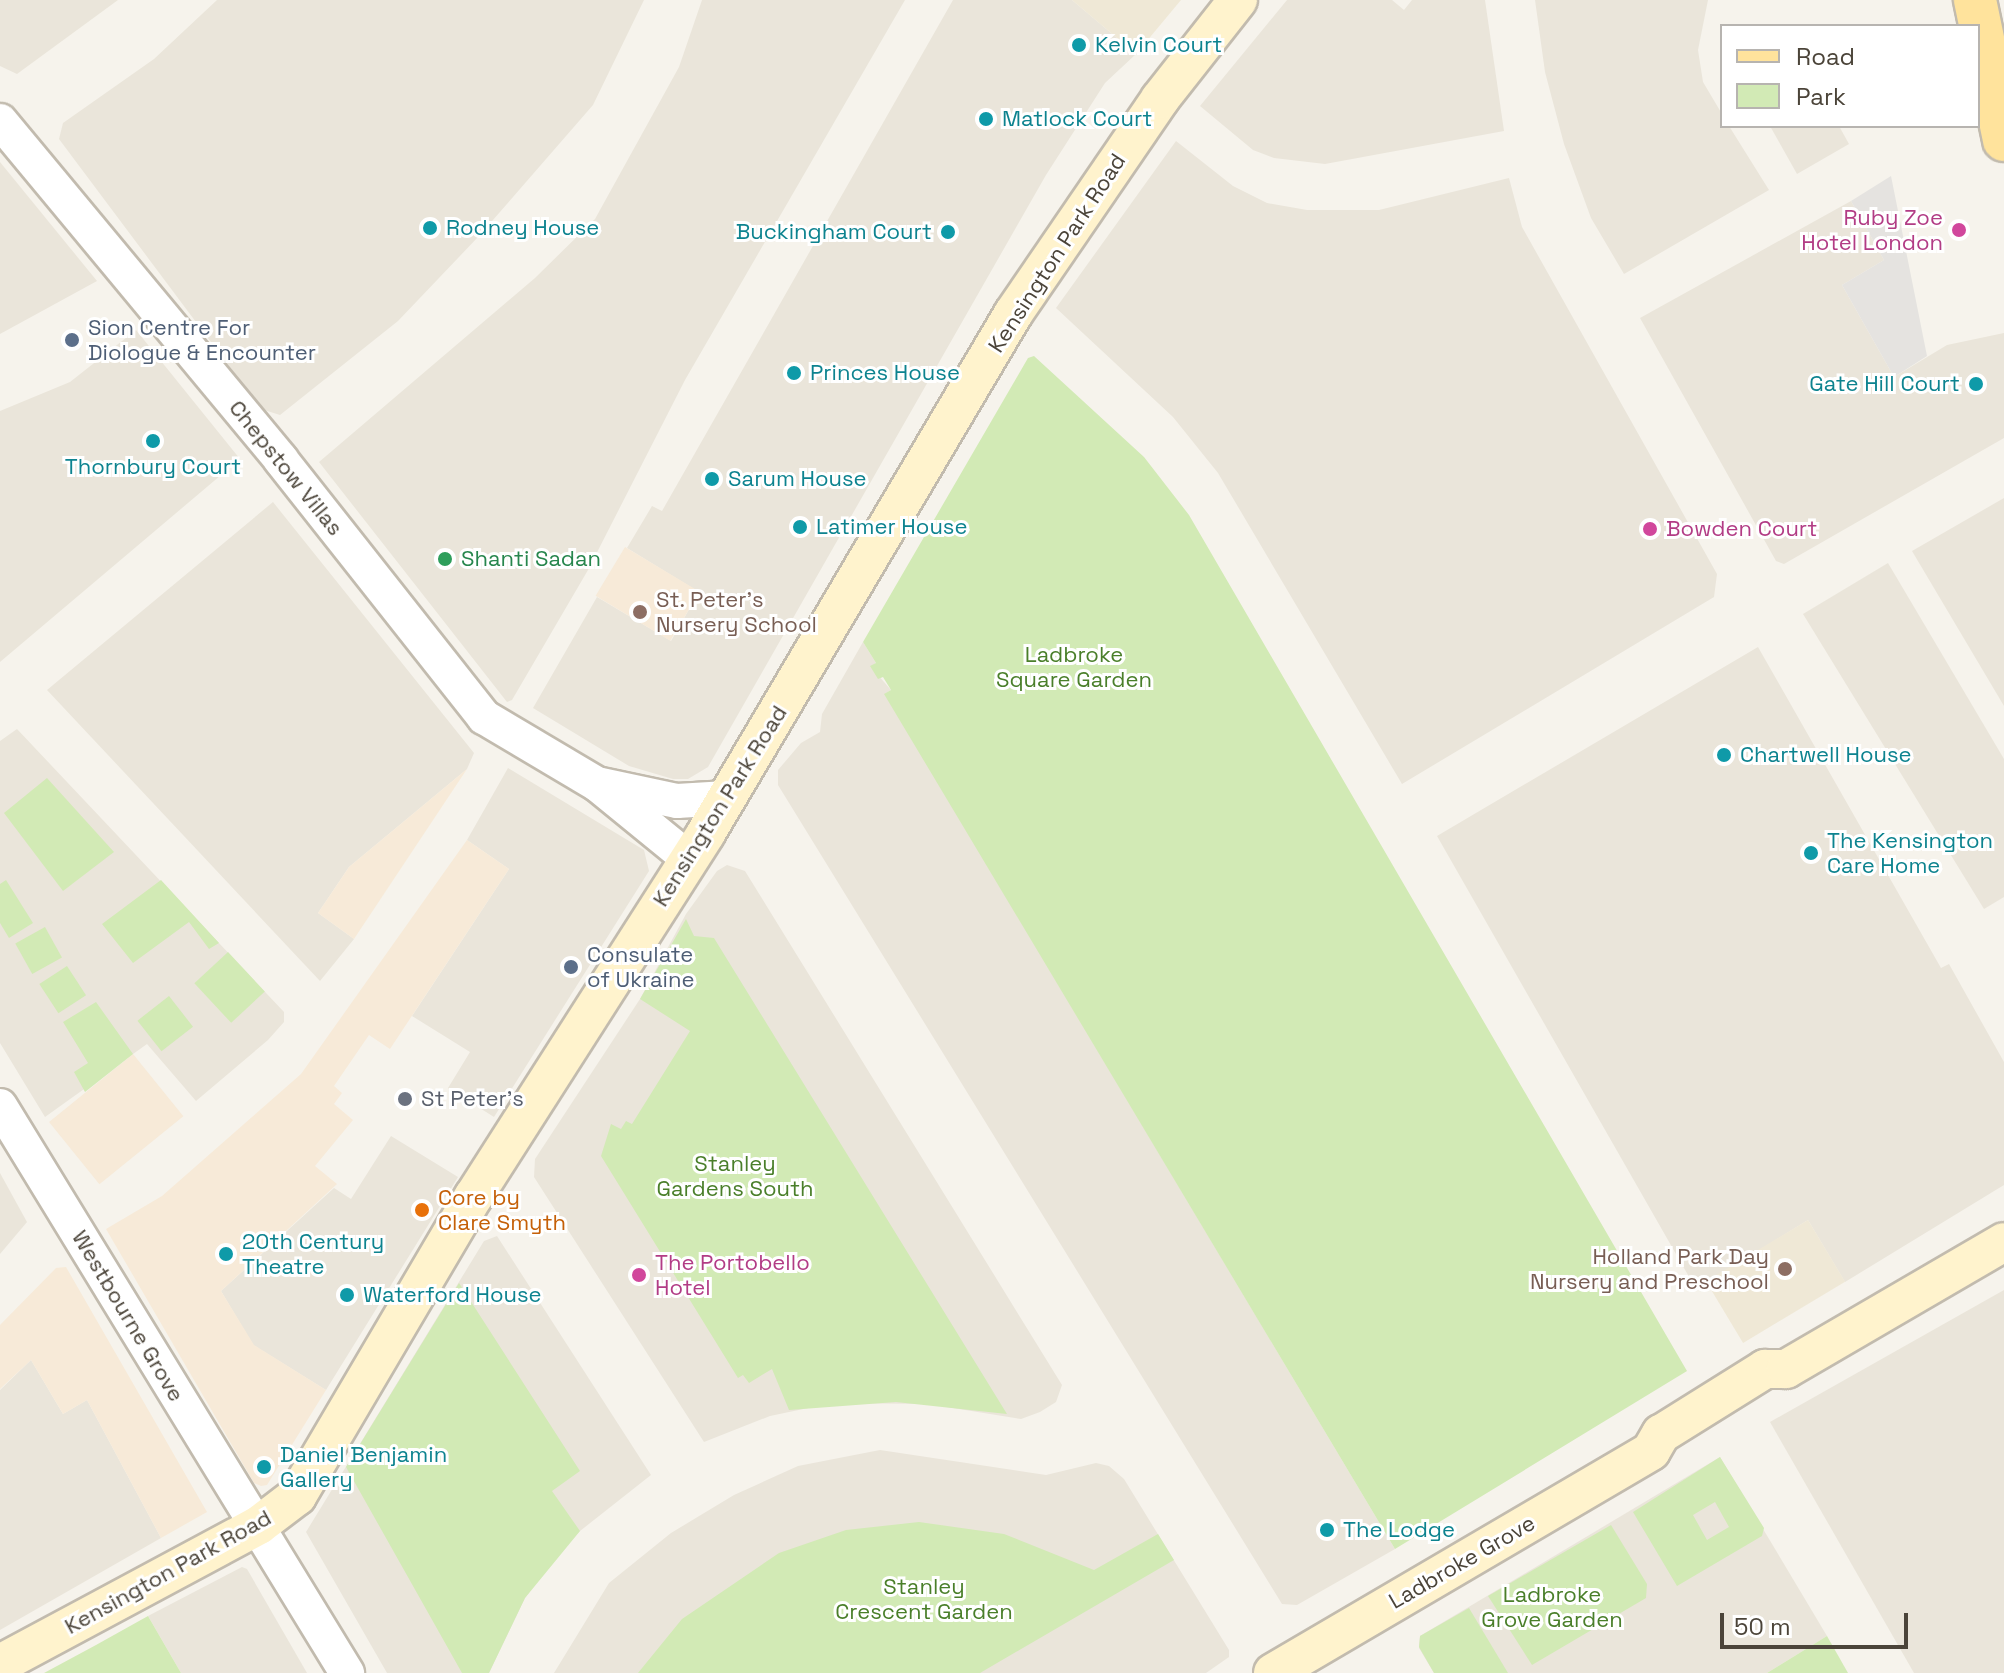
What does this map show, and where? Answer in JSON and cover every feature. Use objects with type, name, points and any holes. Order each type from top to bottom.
[{"type":"main road","name":"Kensington Park Road","points":[[0,1664],[259,1525],[297,1496],[474,1196],[727,798],[1013,314],[1160,99],[1238,0]]},
{"type":"main road","points":[[1975,0],[1980,24]]},
{"type":"main road","points":[[1980,24],[2004,140]]},
{"type":"main road","name":"Ladbroke Grove","points":[[1273,1673],[1651,1451],[1672,1454],[1746,1411],[1776,1392],[1786,1369],[2004,1242]]},
{"type":"street","name":"Chepstow Villas","points":[[0,121],[281,460],[484,717],[597,784],[689,859]]},
{"type":"street","name":"Chepstow Villas","points":[[597,784],[677,801],[727,798]]},
{"type":"street","name":"Westbourne Grove","points":[[0,1106],[347,1673]]},
{"type":"shaded area","points":[[0,0],[118,0],[17,74],[0,66]]},
{"type":"shaded area","points":[[217,0],[644,0],[593,105],[479,236],[398,321],[280,415],[261,409],[59,139],[63,123],[154,59]]},
{"type":"shaded area","points":[[702,0],[905,0],[685,380],[588,570],[512,700],[507,702],[319,462],[535,278],[595,219],[679,67]]},
{"type":"shaded area","points":[[953,0],[1072,0],[1136,54],[1105,83],[1046,175],[708,767],[688,779],[673,779],[629,766],[533,708],[597,597],[671,641],[699,592],[627,548],[652,506],[662,511]]},
{"type":"shaded area","points":[[1072,0],[1181,0],[1136,54]]},
{"type":"shaded area","points":[[1287,0],[1392,0],[1404,10],[1412,0],[1485,0],[1504,131],[1325,164],[1274,158],[1253,150],[1200,106]]},
{"type":"shaded area","points":[[1535,0],[1708,0],[1698,50],[1703,82],[1720,111],[1720,128],[1730,128],[1769,190],[1624,274],[1591,218],[1564,144],[1545,72]]},
{"type":"shaded area","points":[[1771,128],[1840,128],[1849,144],[1797,174]]},
{"type":"shaded area","points":[[1176,141],[1233,186],[1267,203],[1307,210],[1379,210],[1509,178],[1522,227],[1717,574],[1714,597],[1402,784],[1218,473],[1173,417],[1056,308]]},
{"type":"shaded area","points":[[0,162],[97,281],[0,334]]},
{"type":"shaded area","points":[[1891,176],[1927,356],[1894,377],[1842,285],[1884,260],[1851,201]]},
{"type":"shaded area","points":[[1851,201],[1884,260],[1842,285],[1894,377],[1947,345],[2004,333],[2004,438],[1784,564],[1776,561],[1640,318]]},
{"type":"shaded area","points":[[136,330],[240,459],[0,662],[0,411],[70,382]]},
{"type":"shaded area","points":[[2004,498],[2004,706],[1912,551]]},
{"type":"shaded area","points":[[273,502],[474,753],[467,769],[349,867],[318,913],[354,939],[320,981],[47,690]]},
{"type":"shaded area","points":[[625,547],[700,592],[670,641],[596,596]]},
{"type":"shaded area","points":[[1888,563],[2004,759],[2004,897],[1984,909],[1803,614]]},
{"type":"shaded area","points":[[863,642],[876,663],[871,667],[891,690],[885,694],[1395,1549],[1297,1605],[1282,1604],[778,785],[778,770],[801,743],[820,732],[822,714]]},
{"type":"shaded area","points":[[1758,647],[1941,968],[1949,964],[2004,1062],[2004,1185],[1845,1282],[1808,1220],[1696,1289],[1437,836]]},
{"type":"shaded area","points":[[17,729],[284,1012],[284,1022],[268,1040],[196,1101],[147,1044],[45,1117],[0,1043],[0,741]]},
{"type":"shaded area","points":[[508,768],[644,850],[649,871],[494,1117],[448,1088],[470,1052],[412,1016],[509,869],[467,840]]},
{"type":"shaded area","points":[[467,769],[354,939],[318,913],[349,867]]},
{"type":"shaded area","points":[[467,840],[509,869],[390,1049],[369,1035],[334,1086],[342,1093],[334,1104],[353,1120],[315,1166],[337,1184],[221,1291],[254,1345],[326,1390],[267,1485],[261,1486],[254,1483],[106,1229],[162,1196],[301,1074]]},
{"type":"shaded area","points":[[727,865],[745,871],[1062,1385],[1056,1402],[1040,1412],[1021,1419],[928,1404],[832,1403],[770,1416],[704,1442],[534,1177],[535,1159],[640,999],[686,914],[717,871]]},
{"type":"shaded area","points":[[133,1054],[183,1116],[99,1184],[49,1122]]},
{"type":"shaded area","points":[[391,1136],[458,1177],[326,1390],[253,1345],[221,1291],[334,1188],[351,1199]]},
{"type":"shaded area","points":[[0,1173],[27,1222],[0,1254]]},
{"type":"shaded area","name":"Holland Park Day Nursery and Preschool","points":[[1808,1220],[1845,1282],[1743,1343],[1706,1281]]},
{"type":"shaded area","points":[[497,1236],[651,1475],[580,1531],[550,1564],[525,1598],[489,1673],[387,1673],[306,1532],[484,1241]]},
{"type":"shaded area","points":[[66,1267],[207,1512],[161,1538],[87,1400],[63,1414],[31,1360],[0,1389],[0,1325],[56,1268]]},
{"type":"shaded area","points":[[2004,1290],[2004,1673],[1914,1673],[1770,1422]]},
{"type":"shaded area","points":[[31,1360],[63,1414],[87,1400],[161,1538],[0,1630],[0,1390]]},
{"type":"shaded area","points":[[880,1450],[1046,1475],[1096,1463],[1109,1466],[1124,1479],[1229,1650],[1229,1657],[1206,1673],[554,1673],[609,1583],[671,1533],[734,1495],[798,1466]]},
{"type":"shaded area","points":[[1720,1457],[1827,1636],[1767,1673],[1434,1673],[1419,1648],[1420,1636]]},
{"type":"shaded area","points":[[242,1567],[247,1569],[307,1673],[181,1673],[148,1616]]},
{"type":"green space","name":"Ladbroke Square Garden","points":[[1034,356],[1144,457],[1189,515],[1687,1371],[1395,1549],[884,694],[891,690],[883,677],[878,679],[870,666],[876,663],[863,642],[1028,358]]},
{"type":"green space","points":[[47,778],[114,852],[63,891],[4,813]]},
{"type":"green space","points":[[6,880],[33,923],[9,938],[0,923],[0,884]]},
{"type":"green space","points":[[161,880],[219,943],[209,949],[189,922],[133,963],[102,924]]},
{"type":"green space","name":"Stanley Gardens South","points":[[686,919],[694,936],[714,938],[1007,1414],[896,1402],[789,1410],[772,1369],[749,1383],[743,1375],[738,1378],[601,1156],[611,1124],[621,1129],[626,1121],[632,1124],[690,1031],[640,999]]},
{"type":"green space","points":[[45,927],[62,958],[32,974],[15,943]]},
{"type":"green space","points":[[228,952],[265,991],[231,1023],[194,983]]},
{"type":"green space","points":[[67,966],[86,995],[58,1013],[39,984]]},
{"type":"green space","points":[[169,996],[193,1027],[161,1051],[137,1021]]},
{"type":"green space","points":[[96,1002],[133,1054],[85,1092],[74,1072],[88,1063],[63,1022]]},
{"type":"green space","points":[[459,1283],[580,1471],[552,1491],[580,1531],[525,1598],[489,1673],[462,1673],[346,1467]]},
{"type":"green space","points":[[1720,1457],[1764,1528],[1762,1536],[1677,1586],[1633,1512]],"holes":[[[1715,1502],[1729,1527],[1707,1540],[1693,1515]]]},
{"type":"green space","name":"Stanley Crescent Garden","points":[[919,1522],[1004,1534],[1094,1570],[1158,1534],[1174,1560],[980,1673],[638,1673],[682,1619],[779,1553],[846,1530]]},
{"type":"green space","name":"Ladbroke Grove Garden","points":[[1611,1525],[1647,1584],[1646,1598],[1532,1665],[1488,1596]]},
{"type":"green space","points":[[1469,1608],[1508,1673],[1434,1673],[1419,1647],[1420,1636]]},
{"type":"green space","points":[[148,1616],[181,1673],[44,1673],[96,1645]]},
{"type":"green space","points":[[1827,1636],[1848,1673],[1767,1673]]},
{"type":"place","name":"Kelvin Court","points":[[1079,45]]},
{"type":"place","name":"Matlock Court","points":[[986,119]]},
{"type":"place","name":"Rodney House","points":[[430,228]]},
{"type":"place","name":"Ruby Zoe Hotel London","points":[[1959,230]]},
{"type":"place","name":"Buckingham Court","points":[[948,232]]},
{"type":"place","name":"Sion Centre For Diologue & Encounter","points":[[72,340]]},
{"type":"place","name":"Princes House","points":[[794,373]]},
{"type":"place","name":"Gate Hill Court","points":[[1976,384]]},
{"type":"place","name":"Thornbury Court","points":[[153,441]]},
{"type":"place","name":"Sarum House","points":[[712,479]]},
{"type":"place","name":"Latimer House","points":[[800,527]]},
{"type":"place","name":"Bowden Court","points":[[1650,529]]},
{"type":"place","name":"Shanti Sadan","points":[[445,559]]},
{"type":"place","name":"St. Peter's Nursery School","points":[[640,612]]},
{"type":"place","name":"Chartwell House","points":[[1724,755]]},
{"type":"place","name":"The Kensington Care Home","points":[[1811,853]]},
{"type":"place","name":"Consulate of Ukraine","points":[[571,967]]},
{"type":"place","name":"St Peter's","points":[[405,1099]]},
{"type":"place","name":"Core by Clare Smyth","points":[[422,1210]]},
{"type":"place","name":"20th Century Theatre","points":[[226,1254]]},
{"type":"place","name":"Holland Park Day Nursery and Preschool","points":[[1785,1269]]},
{"type":"place","name":"The Portobello Hotel","points":[[639,1275]]},
{"type":"place","name":"Waterford House","points":[[347,1295]]},
{"type":"place","name":"Daniel Benjamin Gallery","points":[[264,1467]]},
{"type":"place","name":"The Lodge","points":[[1327,1530]]}]
